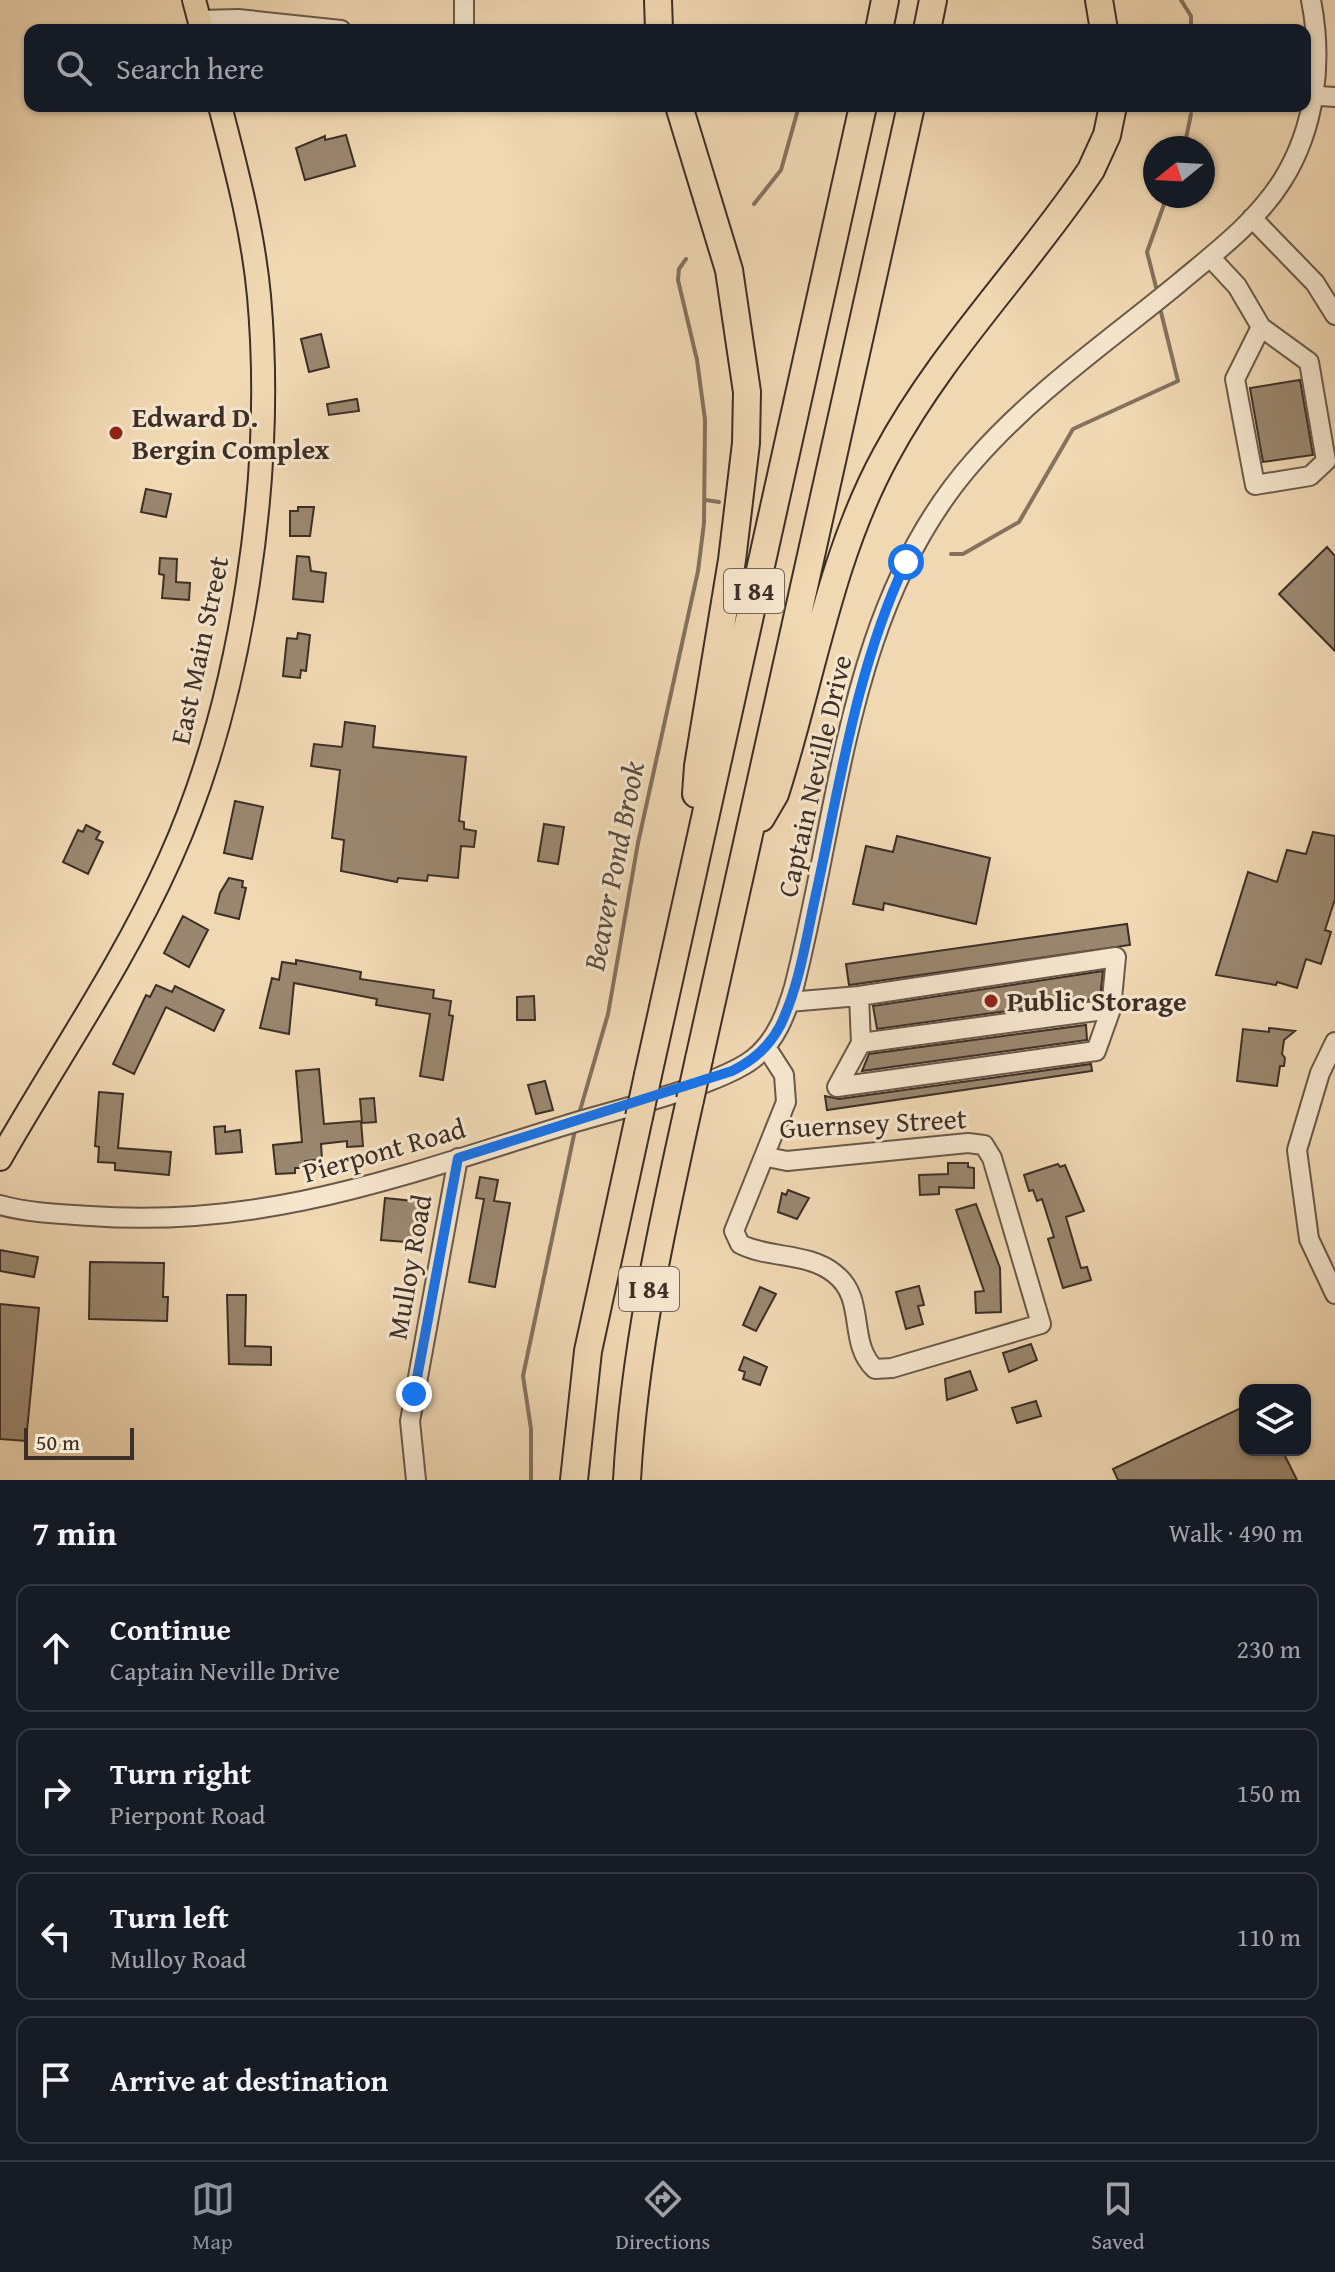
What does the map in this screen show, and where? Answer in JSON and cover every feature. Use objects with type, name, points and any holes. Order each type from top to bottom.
[{"type":"highway","points":[[658,0],[659,24]]},
{"type":"highway","points":[[880,24],[885,0]]},
{"type":"highway","points":[[928,24],[933,0]]},
{"type":"highway","points":[[1099,0],[1103,24]]},
{"type":"highway","points":[[681,112],[729,270],[742,337],[747,392],[746,443],[732,560],[697,774],[703,827]]},
{"type":"highway","name":"I 84","points":[[574,1480],[588,1351],[862,112]]},
{"type":"highway","name":"I 84","points":[[627,1480],[647,1302],[910,112]]},
{"type":"highway","points":[[749,834],[775,794],[841,569],[884,457],[925,393],[1091,170],[1107,135],[1112,112]]},
{"type":"main road","name":"East Main Street","points":[[0,1159],[112,973],[153,897],[198,788],[228,684],[252,533],[261,421],[262,349],[255,261],[221,112]]},
{"type":"street","points":[[464,0],[464,24]]},
{"type":"street","name":"Captain Neville Drive","points":[[1311,0],[1318,59],[1311,87]]},
{"type":"street","points":[[198,17],[285,24]]},
{"type":"street","points":[[1311,95],[1335,97]]},
{"type":"street","name":"Captain Neville Drive","points":[[766,1047],[789,1002],[864,673],[883,612],[913,547],[957,481],[992,440],[1252,218],[1285,177],[1299,145],[1306,112]]},
{"type":"street","points":[[1252,218],[1315,283],[1335,315]]},
{"type":"street","points":[[1210,257],[1237,286],[1261,327],[1309,362],[1326,461],[1310,476],[1255,485],[1235,379],[1261,327]]},
{"type":"street","points":[[789,1002],[859,996],[1116,957],[1111,1009],[1096,1051],[837,1087],[861,1043],[859,996]]},
{"type":"street","points":[[861,1043],[1111,1009]]},
{"type":"street","points":[[1335,1042],[1320,1073],[1297,1150],[1309,1239],[1335,1294]]},
{"type":"street","points":[[766,1047],[784,1075],[787,1088],[783,1116],[767,1157]]},
{"type":"street","name":"Pierpont Road","points":[[0,1205],[126,1218],[233,1214],[331,1197],[732,1071],[766,1047]]},
{"type":"street","name":"Guernsey Street","points":[[968,1143],[984,1145],[992,1158],[1041,1324],[892,1368],[875,1369],[863,1357],[855,1303],[835,1274],[797,1258],[750,1250],[740,1244],[734,1231],[767,1157],[787,1161],[968,1143]]},
{"type":"street","name":"Mulloy Road","points":[[416,1480],[410,1421],[458,1158]]},
{"type":"building","points":[[346,135],[355,166],[305,180],[296,148],[325,136],[325,140]]},
{"type":"building","points":[[321,334],[329,367],[309,372],[301,339]]},
{"type":"building","points":[[1300,380],[1313,455],[1263,462],[1250,388]]},
{"type":"building","points":[[357,399],[359,411],[329,415],[327,404]]},
{"type":"building","points":[[146,489],[171,494],[166,517],[141,512]]},
{"type":"building","points":[[298,507],[314,507],[310,536],[290,536],[290,511],[298,511]]},
{"type":"building","points":[[1327,547],[1335,556],[1335,651],[1279,594]]},
{"type":"building","points":[[297,556],[309,557],[311,571],[326,573],[323,602],[293,599]]},
{"type":"building","points":[[160,558],[177,559],[176,582],[190,583],[189,600],[162,598],[164,575],[159,574]]},
{"type":"building","points":[[298,633],[310,635],[306,671],[301,670],[300,678],[283,676],[287,638],[297,639]]},
{"type":"building","points":[[345,722],[375,726],[373,747],[466,757],[459,821],[464,822],[464,829],[476,831],[474,847],[461,846],[458,878],[428,875],[427,881],[398,878],[397,882],[341,871],[344,840],[332,838],[340,770],[311,766],[314,744],[342,747]]},
{"type":"building","points":[[235,801],[263,807],[252,859],[224,853]]},
{"type":"building","points":[[544,824],[564,827],[558,864],[538,861]]},
{"type":"building","points":[[86,825],[100,832],[96,839],[103,842],[88,874],[63,862],[78,830],[83,832]]},
{"type":"building","points":[[1313,832],[1335,836],[1335,899],[1325,930],[1331,932],[1321,964],[1306,959],[1297,988],[1277,982],[1276,985],[1216,975],[1248,872],[1277,882],[1287,850],[1306,854]]},
{"type":"building","points":[[897,836],[990,858],[976,924],[884,903],[883,910],[853,904],[866,846],[893,852]]},
{"type":"building","points":[[229,878],[243,881],[242,887],[246,888],[239,919],[215,913],[220,893]]},
{"type":"building","points":[[183,916],[208,930],[189,967],[164,953]]},
{"type":"building","points":[[1127,924],[1130,945],[849,985],[846,964]]},
{"type":"building","points":[[296,960],[361,972],[360,979],[434,990],[433,998],[451,1001],[449,1015],[453,1016],[443,1080],[420,1076],[430,1014],[376,1005],[377,999],[294,983],[289,1034],[260,1028],[272,978],[279,980],[282,962],[296,964]]},
{"type":"building","points":[[1103,971],[1100,998],[877,1029],[873,1006]]},
{"type":"building","points":[[156,985],[172,992],[175,986],[224,1010],[214,1031],[166,1007],[134,1074],[113,1064],[146,995],[150,997]]},
{"type":"building","points":[[534,996],[535,1020],[517,1020],[517,997]]},
{"type":"building","points":[[1086,1025],[1087,1040],[862,1071],[869,1054]]},
{"type":"building","points":[[1269,1028],[1295,1031],[1284,1040],[1284,1066],[1280,1066],[1277,1086],[1237,1081],[1243,1029],[1269,1032]]},
{"type":"building","points":[[1091,1064],[1092,1071],[827,1110],[825,1096],[839,1099]]},
{"type":"building","points":[[319,1069],[324,1124],[361,1121],[363,1146],[347,1147],[347,1141],[321,1144],[322,1159],[305,1161],[306,1168],[295,1168],[295,1173],[276,1174],[273,1145],[302,1142],[296,1071]]},
{"type":"building","points":[[545,1081],[553,1110],[536,1114],[528,1085]]},
{"type":"building","points":[[99,1092],[123,1094],[118,1148],[171,1152],[169,1175],[115,1170],[115,1163],[98,1162],[99,1147],[95,1146]]},
{"type":"building","points":[[374,1098],[376,1122],[362,1123],[360,1099]]},
{"type":"building","points":[[225,1126],[225,1132],[240,1130],[242,1152],[216,1154],[214,1127]]},
{"type":"building","points":[[948,1163],[968,1163],[968,1167],[974,1168],[974,1188],[939,1187],[939,1194],[920,1195],[919,1175],[948,1174]]},
{"type":"building","points":[[1058,1164],[1060,1167],[1065,1165],[1084,1211],[1066,1217],[1081,1268],[1087,1267],[1091,1280],[1063,1288],[1048,1239],[1054,1237],[1042,1199],[1037,1201],[1033,1190],[1029,1191],[1024,1175]]},
{"type":"building","points":[[480,1177],[498,1180],[494,1201],[510,1203],[495,1287],[469,1282],[484,1199],[476,1198]]},
{"type":"building","points":[[788,1190],[809,1198],[797,1219],[778,1212],[782,1193],[786,1195]]},
{"type":"building","points":[[385,1198],[423,1202],[419,1243],[381,1240]]},
{"type":"building","points":[[976,1204],[1000,1268],[1001,1312],[976,1313],[975,1292],[984,1291],[956,1210]]},
{"type":"building","points":[[0,1250],[38,1257],[34,1277],[0,1271]]},
{"type":"building","points":[[90,1262],[164,1263],[163,1297],[168,1297],[167,1321],[89,1319]]},
{"type":"building","points":[[919,1286],[924,1305],[918,1306],[923,1324],[906,1329],[896,1292]]},
{"type":"building","points":[[760,1287],[776,1294],[756,1331],[743,1325]]},
{"type":"building","points":[[227,1295],[246,1295],[245,1346],[271,1347],[271,1365],[229,1364]]},
{"type":"building","points":[[0,1304],[39,1308],[26,1441],[0,1439]]},
{"type":"building","points":[[1031,1344],[1037,1360],[1009,1372],[1003,1353]]},
{"type":"building","points":[[744,1357],[767,1367],[760,1385],[743,1379],[745,1372],[739,1370]]},
{"type":"building","points":[[970,1371],[977,1390],[947,1400],[945,1379]]},
{"type":"building","points":[[1036,1401],[1041,1416],[1017,1423],[1012,1408]]},
{"type":"building","points":[[1239,1409],[1239,1456],[1285,1456],[1297,1480],[1118,1480],[1113,1469]]},
{"type":"waterway","points":[[1181,0],[1191,16],[1191,24]]},
{"type":"waterway","name":"Beaver Pond Brook","points":[[754,204],[781,170],[797,112]]},
{"type":"waterway","points":[[1186,136],[1191,114]]},
{"type":"waterway","points":[[1156,287],[1147,252],[1163,208]]},
{"type":"waterway","name":"Beaver Pond Brook","points":[[579,1114],[608,1014],[638,843],[698,571],[704,523],[705,420],[697,360],[678,280],[679,269],[686,259]]},
{"type":"waterway","points":[[951,554],[963,554],[1019,522],[1073,429],[1178,381],[1161,312]]},
{"type":"waterway","points":[[706,500],[719,502]]},
{"type":"waterway","name":"Beaver Pond Brook","points":[[531,1480],[531,1429],[523,1376],[575,1130]]},
{"type":"place","name":"Edward D. Bergin Complex","points":[[116,433]]},
{"type":"place","name":"Public Storage","points":[[991,1001]]},
{"type":"route","points":[[414,1394],[458,1158],[650,1100],[732,1071],[758,1055],[776,1033],[785,1015],[799,967],[873,640],[906,562]]}]
